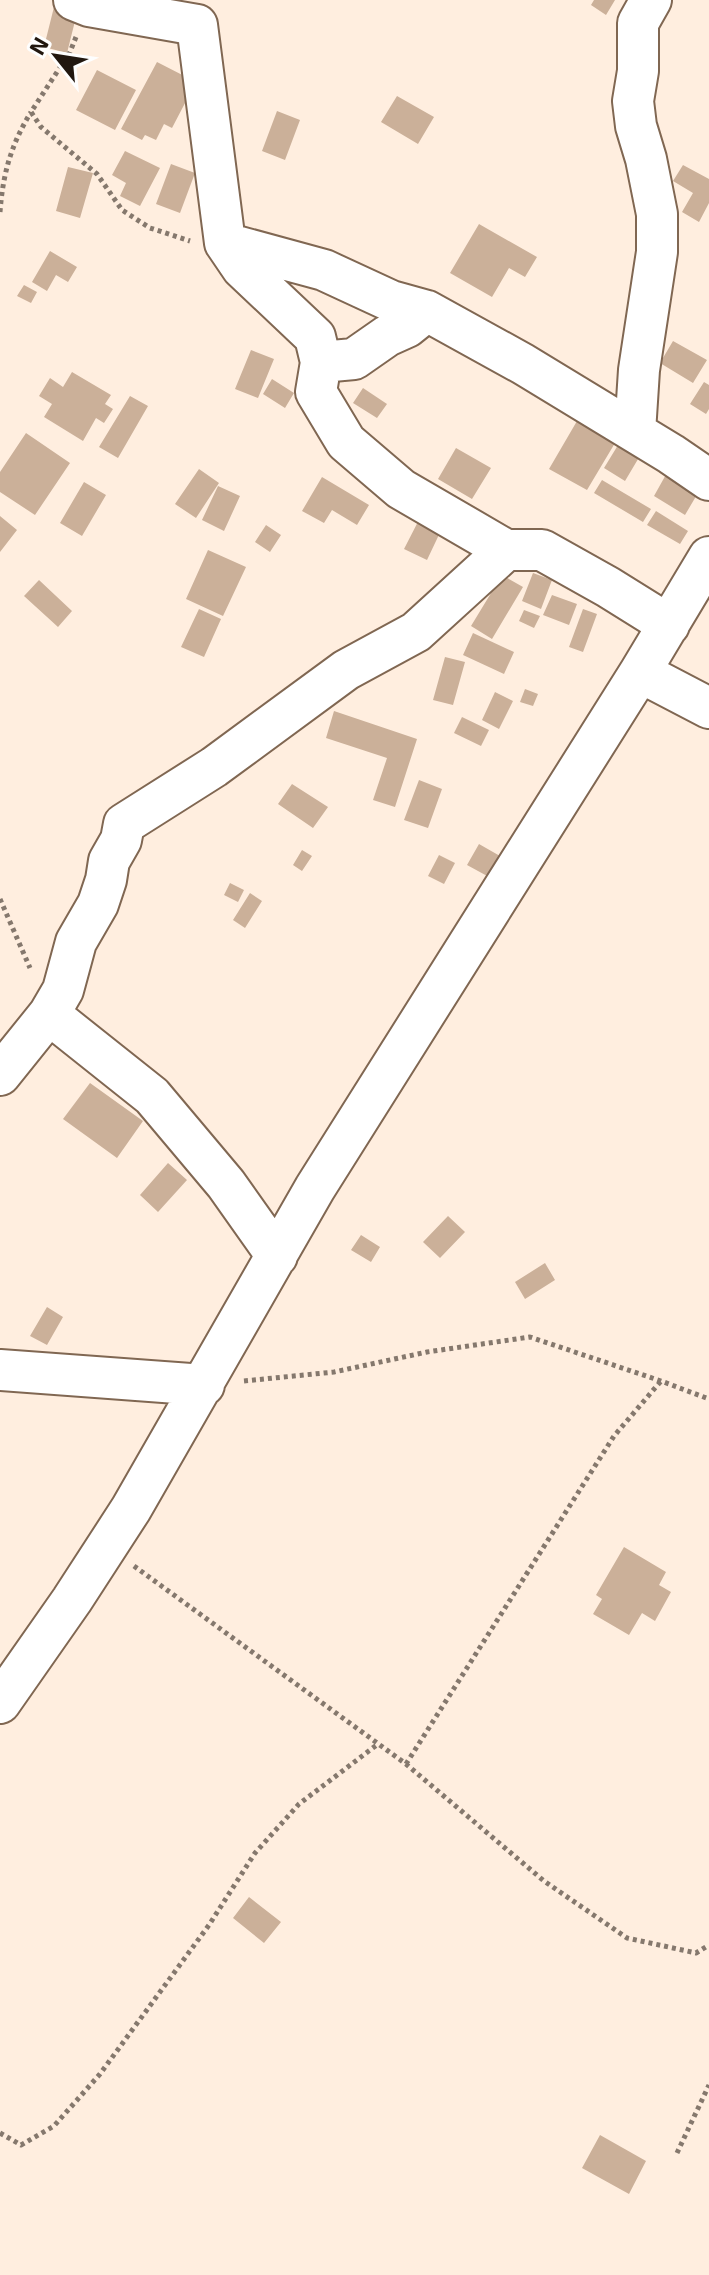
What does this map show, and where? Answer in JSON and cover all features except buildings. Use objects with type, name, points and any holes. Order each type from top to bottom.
[{"type":"street","points":[[635,432],[639,370],[657,252],[657,214],[633,101],[638,71],[638,23],[651,0]]},
{"type":"street","points":[[81,3],[193,12],[225,243],[242,268],[315,337],[321,362],[316,392],[346,442],[401,489],[506,550],[542,550],[669,625]]},
{"type":"street","points":[[225,243],[324,270],[391,301],[427,311],[523,364],[709,480]]},
{"type":"street","points":[[321,362],[354,359],[427,311]]},
{"type":"street","points":[[0,1075],[49,1014],[63,990],[76,942],[98,904],[109,861],[121,840],[124,824],[214,767],[346,670],[416,632],[506,550]]},
{"type":"street","points":[[0,1703],[107,1546],[204,1385],[323,1175],[709,557]]},
{"type":"street","points":[[640,672],[709,708]]},
{"type":"street","points":[[49,1014],[152,1096],[226,1184],[277,1256]]},
{"type":"street","points":[[0,1370],[204,1385]]},
{"type":"path","points":[[0,212],[7,164],[17,135],[70,52],[81,3]]},
{"type":"path","points":[[31,112],[41,127],[97,174],[122,210],[150,228],[187,240],[225,243]]},
{"type":"path","points":[[0,899],[49,1014]]},
{"type":"path","points":[[204,1385],[334,1372],[427,1352],[530,1337],[709,1399]]},
{"type":"path","points":[[406,1764],[614,1436],[661,1381]]},
{"type":"path","points":[[107,1546],[406,1764],[544,1881],[627,1938],[696,1953],[709,1945]]},
{"type":"path","points":[[0,2133],[21,2145],[54,2126],[100,2074],[209,1925],[255,1853],[299,1804],[378,1744]]},
{"type":"path","points":[[677,2153],[709,2085]]}]
